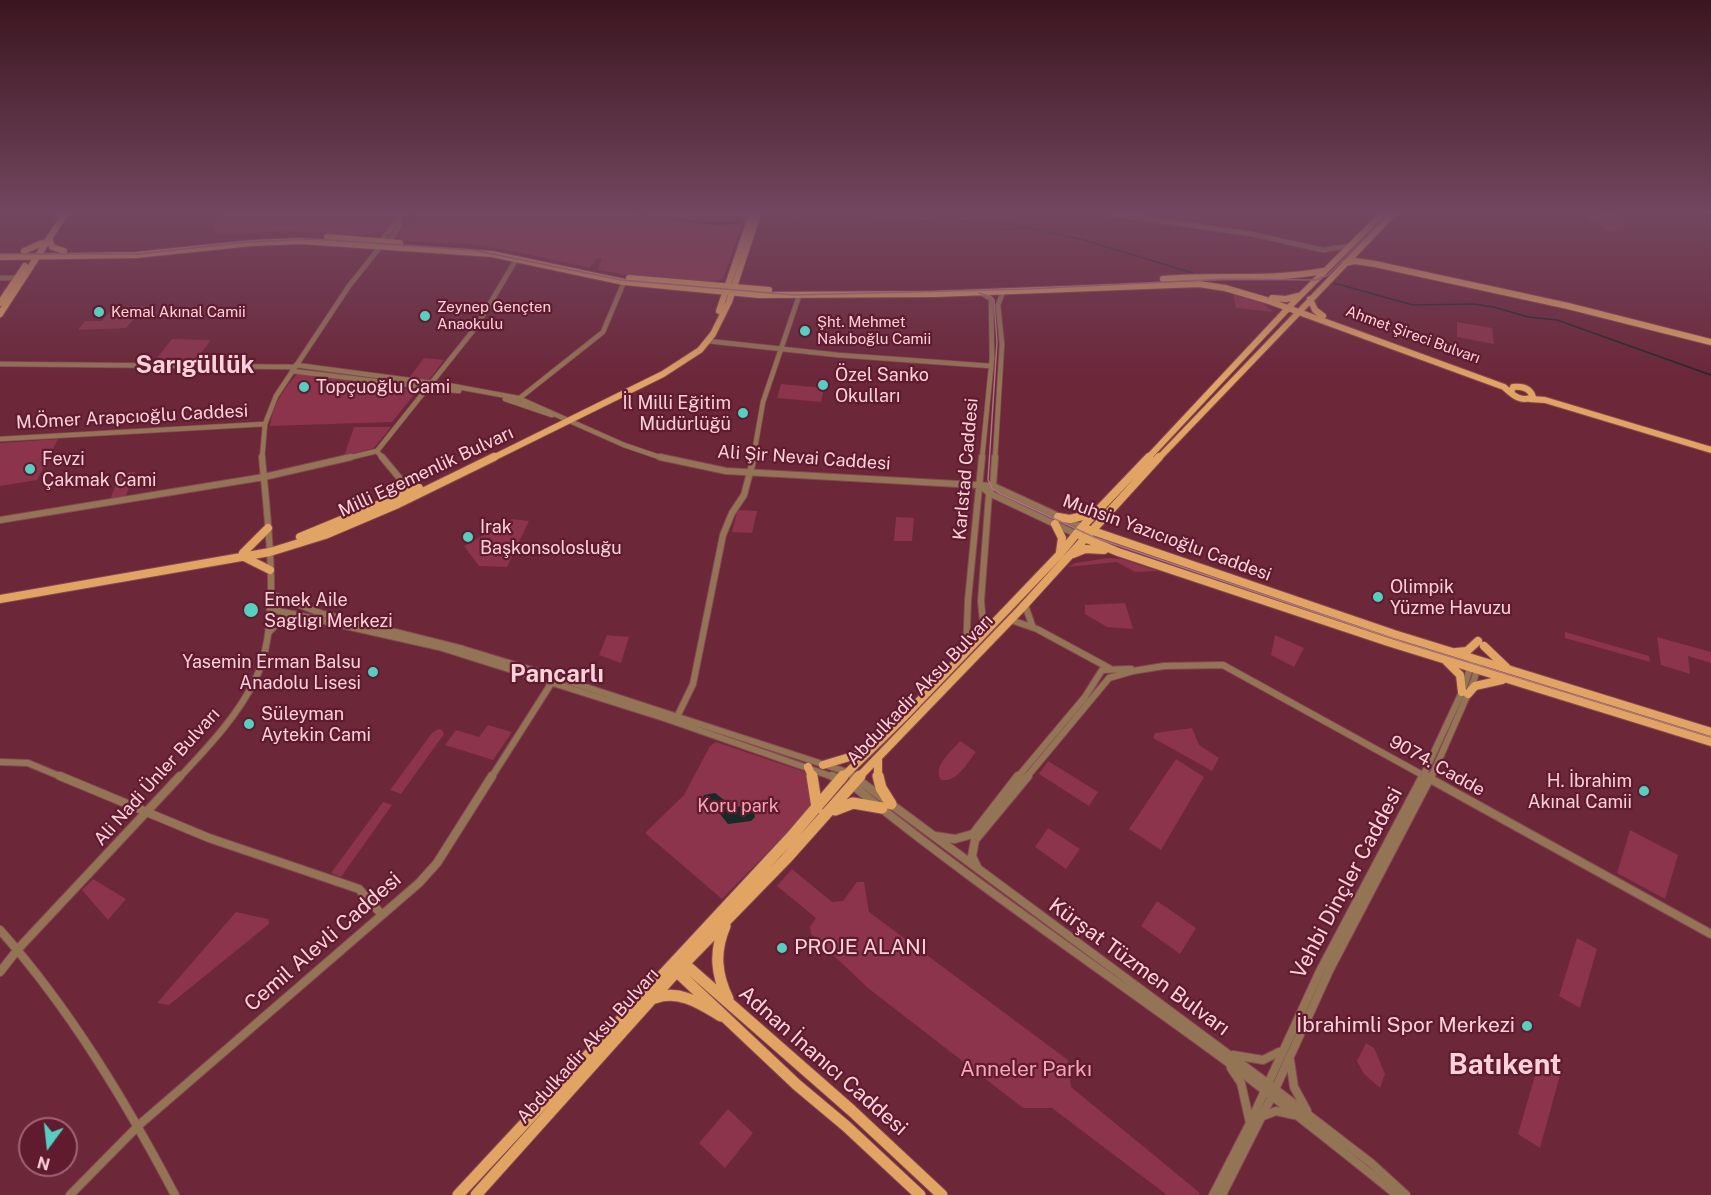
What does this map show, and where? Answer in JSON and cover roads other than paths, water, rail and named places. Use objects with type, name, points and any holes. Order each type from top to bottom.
[{"type":"main road","points":[[0,303],[25,270]]},
{"type":"main road","points":[[0,314],[26,270]]},
{"type":"main road","points":[[569,270],[624,282],[711,291],[720,295],[728,289],[806,292],[867,291],[1192,276],[1298,276],[1327,270]]},
{"type":"main road","points":[[591,270],[619,276],[799,296],[981,293],[1189,284],[1225,288],[1269,299],[1306,297],[1315,310],[1323,316]]},
{"type":"main road","name":"Milli Egemenlik Bulvarı","points":[[0,598],[270,550],[325,535],[389,508],[567,419],[689,353],[709,331],[735,270]]},
{"type":"main road","name":"Abdulkadir Aksu Bulvarı","points":[[458,1195],[822,812],[878,758],[1011,620],[1083,533],[1301,310],[1306,297],[1327,270]]},
{"type":"main road","name":"Abdulkadir Aksu Bulvarı","points":[[1101,514],[1290,306],[1306,297],[1331,270]]},
{"type":"main road","points":[[1420,270],[1711,340]]},
{"type":"main road","points":[[1162,279],[1220,283],[1269,299],[1281,318]]},
{"type":"main road","name":"Milli Egemenlik Bulvarı","points":[[270,550],[411,492],[663,374],[688,359],[708,341],[723,317],[728,289]]},
{"type":"main road","name":"Ahmet Şireci Bulvarı","points":[[1269,299],[1323,316],[1513,389]]},
{"type":"main road","points":[[1301,310],[1531,396],[1711,449]]},
{"type":"main road","points":[[1513,389],[1520,399],[1531,396]]},
{"type":"main road","points":[[1118,552],[1085,549],[1062,557],[1062,538],[1057,520],[1101,514],[1106,533],[1126,543]]},
{"type":"main road","points":[[268,528],[242,555],[270,570]]},
{"type":"main road","name":"Muhsin Yazıcıoğlu Caddesi","points":[[1083,533],[1126,543],[1450,652],[1475,665]]},
{"type":"main road","name":"Muhsin Yazıcıoğlu Caddesi","points":[[1083,533],[1118,552],[1442,659],[1475,665],[1511,676],[1711,742]]},
{"type":"main road","name":"Abdulkadir Aksu Bulvarı","points":[[476,1195],[650,1002],[677,964],[729,917],[822,812],[844,776],[1062,557]]},
{"type":"main road","points":[[1450,652],[1467,651],[1481,643],[1511,676]]},
{"type":"main road","points":[[1442,659],[1459,673],[1463,680],[1465,693],[1484,682],[1511,676]]},
{"type":"main road","name":"Muhsin Yazıcıoğlu Caddesi","points":[[1511,676],[1711,732]]},
{"type":"main road","points":[[823,765],[869,752]]},
{"type":"main road","points":[[808,767],[822,812],[853,803],[886,806],[880,791],[878,758]]},
{"type":"main road","points":[[729,917],[721,934],[716,956],[716,972],[731,1005]]},
{"type":"main road","name":"Adnan İnanıcı Caddesi","points":[[677,964],[731,1005],[942,1195]]},
{"type":"main road","name":"Adnan İnanıcı Caddesi","points":[[677,964],[797,1085],[846,1126],[920,1195]]},
{"type":"main road","points":[[650,1002],[660,995],[687,998],[733,1023]]},
{"type":"street","name":"Ali Nadi Ünler Bulvarı","points":[[0,972],[18,949],[208,747],[244,700],[256,679],[266,655],[270,631],[270,550],[262,454],[265,424],[276,396],[349,286],[362,270]]},
{"type":"street","points":[[0,520],[264,477],[377,451],[476,327],[510,270]]},
{"type":"street","points":[[0,278],[17,278]]},
{"type":"street","points":[[516,400],[603,332],[624,282]]},
{"type":"street","name":"Karlstad Caddesi","points":[[984,633],[981,601],[989,493],[993,486],[1002,344],[998,305],[1003,292]]},
{"type":"street","name":"Karlstad Caddesi","points":[[966,653],[978,484],[991,366],[991,299],[981,293]]},
{"type":"street","points":[[676,717],[693,684],[723,535],[732,513],[744,495],[751,473],[763,402],[783,349],[799,296]]},
{"type":"street","points":[[708,341],[991,366]]},
{"type":"street","name":"Ali Şir Nevai Caddesi","points":[[0,364],[294,368],[428,385],[516,400],[567,419],[624,445],[666,459],[751,473],[978,484]]},
{"type":"street","name":"M.Ömer Arapcıoğlu Caddesi","points":[[0,439],[265,424]]},
{"type":"street","points":[[377,451],[411,492]]},
{"type":"street","name":"Muhsin Yazıcıoğlu Caddesi","points":[[978,484],[993,486],[1083,533]]},
{"type":"street","name":"Muhsin Yazıcıoğlu Caddesi","points":[[978,484],[989,493],[1083,533]]},
{"type":"street","points":[[271,594],[315,612],[463,649],[795,763],[844,776]]},
{"type":"street","points":[[1025,605],[1032,625]]},
{"type":"street","points":[[270,609],[439,647],[554,680],[823,765],[844,776]]},
{"type":"street","points":[[270,631],[281,620],[294,614]]},
{"type":"street","points":[[979,871],[972,856],[975,840],[1111,677],[1113,671],[1091,661],[1032,625],[1011,620]]},
{"type":"street","points":[[1091,661],[1100,672],[1111,677]]},
{"type":"street","name":"9074. Cadde","points":[[1108,668],[1137,670],[1207,664],[1222,665],[1711,934]]},
{"type":"street","points":[[1222,1195],[1263,1116],[1329,971],[1427,778],[1475,665]]},
{"type":"street","points":[[932,836],[946,840],[962,839],[973,834],[1085,697],[1100,672],[1108,668]]},
{"type":"street","name":"9074. Cadde","points":[[1111,677],[1137,670]]},
{"type":"street","name":"Cemil Alevli Caddesi","points":[[70,1195],[139,1125],[419,883],[437,863],[554,680]]},
{"type":"street","points":[[0,762],[28,763],[217,841],[358,889],[382,915]]},
{"type":"street","name":"Kürşat Tüzmen Bulvarı","points":[[844,776],[932,836],[1311,1121],[1371,1163],[1406,1195]]},
{"type":"street","name":"Vehbi Dinçler Caddesi","points":[[1213,1195],[1361,892],[1427,778]]},
{"type":"street","name":"Kürşat Tüzmen Bulvarı","points":[[886,806],[910,832],[1014,909],[1225,1056]]},
{"type":"street","points":[[0,930],[18,949],[100,1064],[139,1125],[175,1195]]},
{"type":"street","points":[[1225,1056],[1254,1061],[1276,1056],[1285,1044]]},
{"type":"street","points":[[1225,1056],[1241,1083],[1250,1123]]},
{"type":"street","points":[[1290,1056],[1289,1072],[1300,1102],[1311,1121]]},
{"type":"street","points":[[1263,1116],[1276,1111],[1289,1112],[1311,1121]]},
{"type":"street","name":"Kürşat Tüzmen Bulvarı","points":[[1311,1121],[1397,1195]]},
{"type":"water","points":[[715,793],[732,805],[752,806],[755,817],[751,821],[728,824],[720,814],[702,806],[704,795]]},
{"type":"waterway","points":[[1182,270],[1193,273]]},
{"type":"waterway","points":[[1334,283],[1413,305],[1473,304],[1494,307],[1528,317],[1557,320],[1711,375]]},
{"type":"tram line","points":[[571,270],[621,280],[794,295],[1027,289],[1224,279],[1316,280],[1328,275],[1333,270]]},
{"type":"tram line","points":[[979,293],[990,296],[994,300],[997,342],[988,480],[992,488],[999,493],[1096,538],[1403,642],[1711,737]]},
{"type":"place","name":"Kemal Akınal Camii","points":[[99,312]]},
{"type":"place","name":"Zeynep Gençten Anaokulu","points":[[425,316]]},
{"type":"place","name":"Şht. Mehmet Nakıboğlu Camii","points":[[805,331]]},
{"type":"place","name":"Özel Sanko Okulları","points":[[823,385]]},
{"type":"place","name":"Topçuoğlu Cami","points":[[304,387]]},
{"type":"place","name":"İl Milli Eğitim Müdürlüğü","points":[[743,413]]},
{"type":"place","name":"Fevzi Çakmak Cami","points":[[30,469]]},
{"type":"place","name":"Irak Başkonsolosluğu","points":[[468,537]]},
{"type":"place","name":"Olimpik Yüzme Havuzu","points":[[1378,597]]},
{"type":"place","name":"Emek Aile Saglıgı Merkezi","points":[[251,610]]},
{"type":"place","name":"Yasemin Erman Balsu Anadolu Lisesi","points":[[373,672]]},
{"type":"place","name":"Süleyman Aytekin Cami","points":[[249,724]]},
{"type":"place","name":"H. İbrahim Akınal Camii","points":[[1644,791]]},
{"type":"place","name":"PROJE ALANI","points":[[782,948]]},
{"type":"place","name":"İbrahimli Spor Merkezi","points":[[1527,1026]]},
{"type":"district","name":"Sarıgüllük","points":[[195,366]]},
{"type":"district","name":"Pancarlı","points":[[557,675]]},
{"type":"district","name":"Batıkent","points":[[1505,1065]]},
{"type":"park label","name":"Koru park","points":[[738,806]]},
{"type":"park label","name":"Anneler Parkı","points":[[1026,1070]]}]
